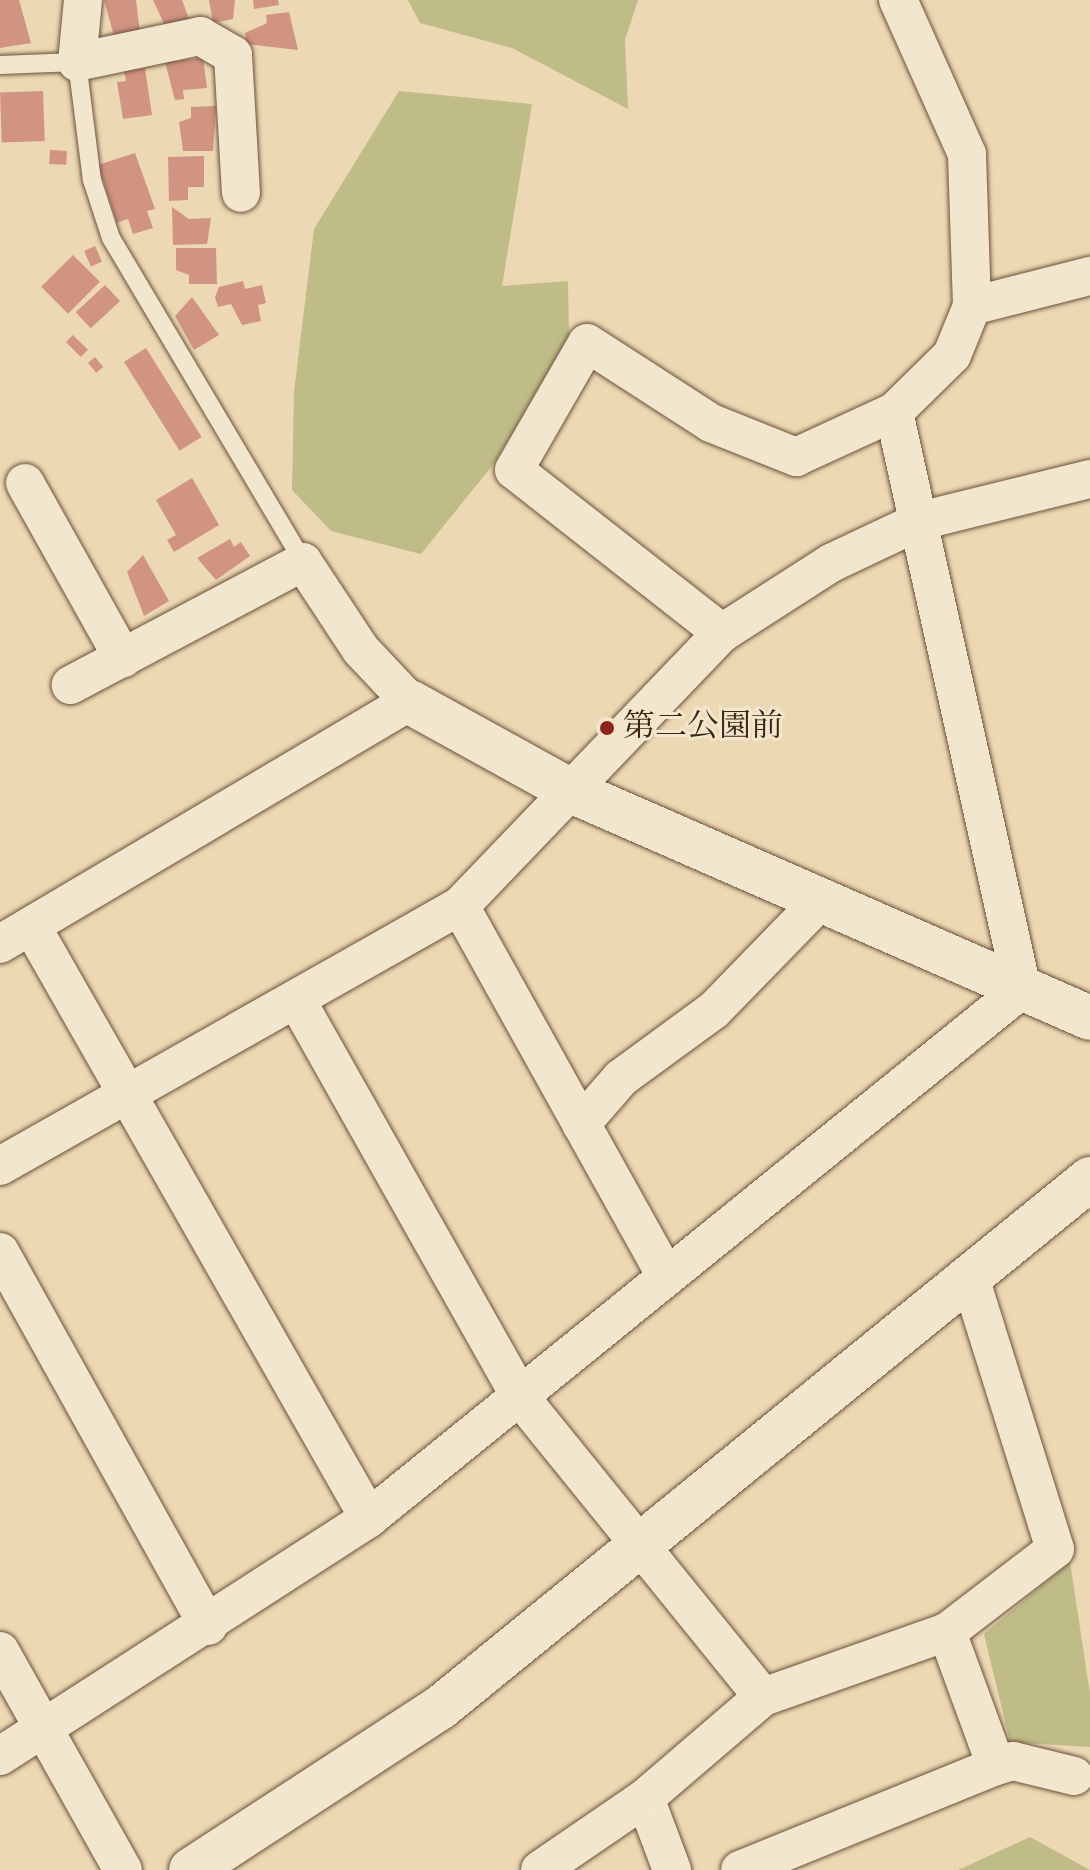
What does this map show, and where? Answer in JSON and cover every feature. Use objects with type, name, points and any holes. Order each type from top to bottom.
[{"type":"street","points":[[83,0],[77,62],[200,36],[233,55],[241,193]]},
{"type":"street","points":[[722,633],[514,470],[587,343],[711,423],[796,457],[894,412],[952,355],[972,306],[967,154],[908,2]]},
{"type":"street","points":[[972,306],[1090,276]]},
{"type":"street","points":[[894,412],[1022,989]]},
{"type":"street","points":[[0,1166],[460,906],[722,633],[831,563],[920,521],[1090,479]]},
{"type":"street","points":[[25,483],[123,658]]},
{"type":"street","points":[[71,685],[303,562],[361,650],[410,702],[571,791],[1090,1018]]},
{"type":"street","points":[[369,1518],[129,1093],[16,935],[410,702]]},
{"type":"street","points":[[581,1124],[621,1078],[714,1010],[821,900]]},
{"type":"street","points":[[460,906],[665,1274]]},
{"type":"street","points":[[0,1756],[208,1626],[369,1518],[520,1397],[665,1274],[1022,989]]},
{"type":"street","points":[[296,999],[520,1397],[638,1550],[763,1697]]},
{"type":"street","points":[[191,1870],[441,1707],[638,1550],[1090,1179]]},
{"type":"street","points":[[0,1252],[208,1626]]},
{"type":"street","points":[[540,1870],[645,1798],[763,1697],[947,1632],[1055,1549],[970,1278]]},
{"type":"street","points":[[947,1632],[996,1766]]},
{"type":"street","points":[[0,1651],[123,1870]]},
{"type":"street","points":[[740,1870],[1013,1761],[1074,1776]]},
{"type":"street","points":[[645,1798],[672,1870]]},
{"type":"lane","points":[[0,65],[77,62],[92,180],[111,238],[303,562]]},
{"type":"shaded area","points":[[408,0],[638,0],[625,40],[628,109],[512,48],[420,23]]},
{"type":"shaded area","points":[[399,91],[532,104],[502,286],[568,281],[569,335],[495,462],[421,554],[331,531],[292,490],[294,392],[314,229]]},
{"type":"shaded area","points":[[1070,1562],[1090,1694],[1090,1747],[1010,1742],[984,1634]]},
{"type":"shaded area","points":[[1030,1837],[1090,1870],[958,1870]]},
{"type":"building","points":[[0,0],[19,0],[31,43],[0,48]]},
{"type":"building","points":[[104,0],[136,0],[140,33],[114,36]]},
{"type":"building","points":[[153,0],[182,0],[191,24],[166,28]]},
{"type":"building","points":[[209,0],[235,0],[233,19],[213,23]]},
{"type":"building","points":[[253,0],[278,0],[279,5],[254,9]]},
{"type":"building","points":[[289,12],[298,50],[246,44],[245,33],[267,23],[266,15]]},
{"type":"building","points":[[203,58],[207,88],[183,90],[184,99],[175,100],[165,62]]},
{"type":"building","points":[[145,68],[152,115],[123,119],[117,82],[126,81],[124,71]]},
{"type":"building","points":[[43,91],[45,141],[2,142],[0,93]]},
{"type":"building","points":[[216,106],[213,151],[183,151],[179,122],[191,118],[191,107]]},
{"type":"building","points":[[50,150],[67,151],[66,165],[49,164]]},
{"type":"building","points":[[135,153],[155,209],[147,211],[153,228],[133,234],[128,219],[117,223],[98,165]]},
{"type":"building","points":[[204,156],[204,187],[188,187],[188,200],[169,201],[168,157]]},
{"type":"building","points":[[172,207],[189,219],[211,218],[207,244],[173,245]]},
{"type":"building","points":[[95,246],[102,262],[91,266],[84,251]]},
{"type":"building","points":[[176,248],[216,248],[217,284],[189,284],[189,275],[176,270]]},
{"type":"building","points":[[73,255],[100,282],[68,314],[41,287]]},
{"type":"building","points":[[243,281],[245,289],[262,285],[266,303],[258,305],[261,321],[242,325],[231,304],[218,307],[215,297],[219,287]]},
{"type":"building","points":[[105,285],[120,301],[91,328],[76,312]]},
{"type":"building","points":[[192,297],[219,335],[194,350],[175,316]]},
{"type":"building","points":[[73,335],[88,350],[81,357],[66,342]]},
{"type":"building","points":[[146,348],[202,437],[180,451],[124,362]]},
{"type":"building","points":[[95,357],[103,367],[96,373],[88,363]]},
{"type":"building","points":[[192,478],[219,525],[174,552],[167,540],[176,535],[156,500]]},
{"type":"building","points":[[230,539],[234,547],[241,542],[250,556],[216,580],[197,558]]},
{"type":"building","points":[[143,555],[169,601],[144,616],[127,572]]},
{"type":"place","name":"第二公園前","points":[[607,728]]}]
